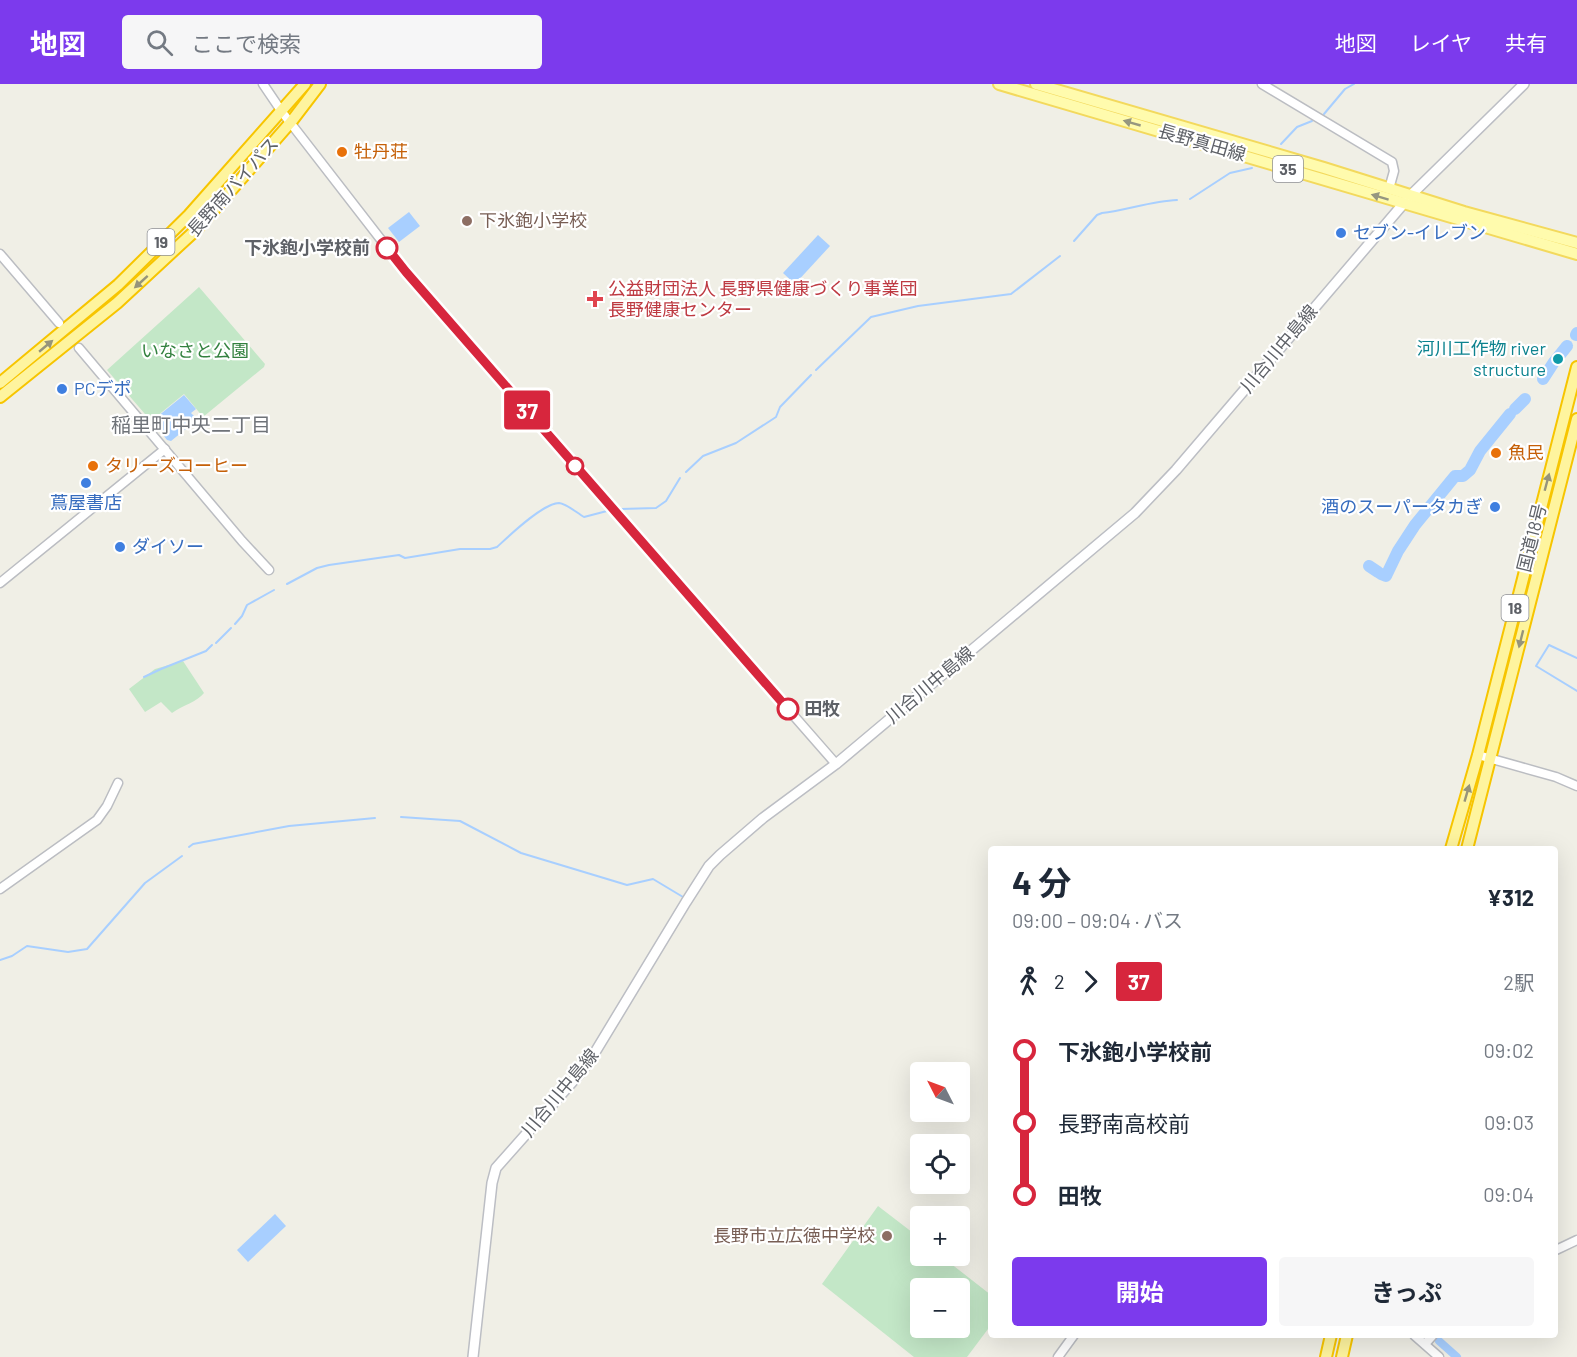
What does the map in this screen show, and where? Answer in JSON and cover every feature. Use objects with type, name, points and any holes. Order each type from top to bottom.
[{"type":"highway","name":"長野南バイパス","points":[[0,383],[118,285],[189,215],[305,84]]},
{"type":"highway","name":"長野南バイパス","points":[[0,398],[117,303],[197,229],[291,122],[320,84]]},
{"type":"highway","name":"国道18号","points":[[1452,846],[1478,755],[1577,367]]},
{"type":"highway","name":"国道18号","points":[[1468,846],[1577,419]]},
{"type":"highway","points":[[1326,1357],[1330,1338]]},
{"type":"highway","points":[[1342,1357],[1346,1338]]},
{"type":"main road","name":"長野真田線","points":[[999,84],[1406,200],[1577,243]]},
{"type":"main road","name":"長野真田線","points":[[1036,84],[1389,189],[1406,200],[1577,254]]},
{"type":"main road","name":"川合川中島線","points":[[473,1357],[492,1183],[496,1168],[582,1071],[594,1054],[709,866],[763,818],[836,764],[1135,513],[1176,470],[1406,200],[1524,84]]},
{"type":"street","points":[[263,84],[282,112],[406,272],[836,764]]},
{"type":"street","points":[[1262,84],[1392,162],[1394,171],[1389,189]]},
{"type":"street","points":[[0,254],[59,323]]},
{"type":"street","points":[[79,348],[269,570]]},
{"type":"street","points":[[0,583],[165,449]]},
{"type":"street","points":[[1478,755],[1556,777],[1577,786]]},
{"type":"street","points":[[0,889],[97,820],[118,783]]},
{"type":"street","points":[[1558,1249],[1577,1240]]},
{"type":"street","points":[[1058,1357],[1072,1338]]},
{"type":"street","points":[[1418,1338],[1439,1357]]},
{"type":"street","points":[[1425,1344],[1430,1338]]},
{"type":"green space","name":"いなさと公園","points":[[199,287],[265,364],[264,367],[203,417],[184,394],[151,421],[107,370]]},
{"type":"green space","points":[[183,661],[204,693],[198,699],[172,713],[161,702],[145,712],[129,689],[155,669]]},
{"type":"green space","points":[[878,1206],[910,1231],[910,1266],[954,1266],[969,1278],[910,1278],[910,1338],[970,1338],[970,1279],[988,1293],[988,1329],[967,1357],[914,1357],[822,1284]]},
{"type":"water","points":[[409,212],[420,226],[399,242],[388,228]]},
{"type":"water","points":[[818,235],[830,246],[795,284],[783,273]]},
{"type":"water","points":[[184,395],[196,409],[191,413],[195,417],[190,421],[192,424],[171,441],[167,440],[152,421]]},
{"type":"water","points":[[275,1214],[286,1226],[248,1262],[237,1250]]},
{"type":"waterway","points":[[1324,114],[1345,89],[1354,84]]},
{"type":"waterway","points":[[1281,144],[1297,127],[1312,121]]},
{"type":"waterway","points":[[1190,199],[1230,173],[1252,168]]},
{"type":"waterway","points":[[1074,241],[1097,215],[1102,213],[1177,200]]},
{"type":"waterway","points":[[816,370],[871,317],[918,306],[1011,294],[1060,256]]},
{"type":"waterway","points":[[1555,361],[1567,346]]},
{"type":"waterway","points":[[1543,379],[1554,362]]},
{"type":"waterway","points":[[686,472],[703,456],[736,443],[776,417],[780,407],[811,375]]},
{"type":"waterway","points":[[1515,409],[1525,399]]},
{"type":"waterway","points":[[1381,574],[1386,576],[1398,551],[1415,525],[1455,476],[1463,476],[1470,470],[1480,451],[1510,414]]},
{"type":"waterway","points":[[621,509],[656,508],[666,501],[680,478]]},
{"type":"waterway","points":[[287,584],[317,568],[329,565],[399,555],[405,558],[460,549],[497,547],[526,521],[552,504],[562,504],[584,517],[607,511]]},
{"type":"waterway","points":[[1369,566],[1378,572]]},
{"type":"waterway","points":[[235,624],[247,605],[274,590]]},
{"type":"waterway","points":[[216,643],[231,628]]},
{"type":"waterway","points":[[144,677],[206,651],[212,645]]},
{"type":"waterway","points":[[1577,658],[1549,645],[1536,666],[1577,691]]},
{"type":"waterway","points":[[401,817],[460,821],[521,853],[627,885],[653,879],[683,897]]},
{"type":"waterway","points":[[189,847],[193,844],[289,826],[375,818]]},
{"type":"waterway","points":[[0,960],[12,956],[27,946],[68,952],[87,949],[145,883],[182,856]]},
{"type":"waterway","points":[[1439,1341],[1457,1357]]},
{"type":"bus line","name":"37","points":[[387,248],[581,474],[788,709]]},
{"type":"place","name":"牡丹荘","points":[[342,152]]},
{"type":"place","name":"下氷鉋小学校","points":[[467,221]]},
{"type":"place","name":"セブン-イレブン","points":[[1341,233]]},
{"type":"place","name":"下氷鉋小学校前","points":[[387,248]]},
{"type":"place","name":"公益財団法人 長野県健康づくり事業団 長野健康センター","points":[[595,299]]},
{"type":"place","name":"河川工作物 river structure","points":[[1558,359]]},
{"type":"place","name":"PCデポ","points":[[62,389]]},
{"type":"place","name":"魚民","points":[[1496,453]]},
{"type":"place","name":"タリーズコーヒー","points":[[93,466]]},
{"type":"place","name":"蔦屋書店","points":[[86,483]]},
{"type":"place","name":"酒のスーパータカぎ","points":[[1495,507]]},
{"type":"place","name":"ダイソー","points":[[120,547]]},
{"type":"place","name":"田牧","points":[[788,709]]},
{"type":"place","name":"長野市立広徳中学校","points":[[887,1236]]},
{"type":"district","name":"稲里町中央二丁目","points":[[191,425]]}]
